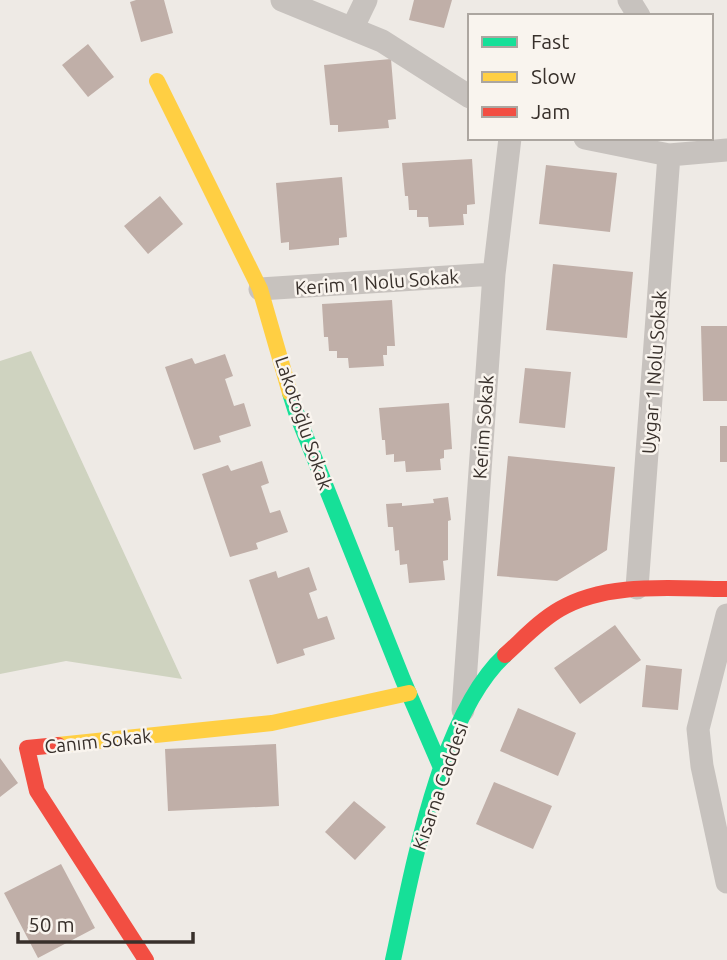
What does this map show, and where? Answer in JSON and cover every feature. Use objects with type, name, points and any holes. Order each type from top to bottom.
[{"type":"street","points":[[282,0],[382,41],[468,96]]},
{"type":"street","points":[[352,29],[366,0]]},
{"type":"street","name":"Lakotoğlu Sokak","points":[[157,81],[260,289],[296,412],[442,770]]},
{"type":"street","name":"Kerim Sokak","points":[[463,717],[494,274],[510,140]]},
{"type":"street","points":[[595,140],[669,155],[711,147]]},
{"type":"street","name":"Uygar 1 Nolu Sokak","points":[[638,588],[669,155]]},
{"type":"street","name":"Kerim 1 Nolu Sokak","points":[[260,289],[494,274]]},
{"type":"street","name":"Kisarna Caddesi","points":[[393,960],[415,859],[442,770],[463,717],[495,665],[547,616],[583,599],[638,588],[727,589]]},
{"type":"street","points":[[727,615],[698,729],[702,766],[727,882]]},
{"type":"street","name":"Canım Sokak","points":[[146,960],[37,791],[27,748],[272,723],[409,693]]},
{"type":"green space","points":[[31,351],[182,679],[66,661],[0,674],[0,361]]},
{"type":"building","points":[[164,0],[173,33],[141,42],[130,2]]},
{"type":"building","points":[[414,0],[452,0],[444,28],[409,20]]},
{"type":"building","points":[[88,44],[114,77],[88,97],[62,65]]},
{"type":"building","points":[[391,59],[396,119],[388,120],[389,128],[338,132],[338,125],[330,125],[324,65]]},
{"type":"building","points":[[472,159],[475,204],[467,205],[467,214],[463,214],[464,225],[429,227],[428,217],[417,217],[417,210],[409,210],[402,163]]},
{"type":"building","points":[[546,165],[617,173],[610,232],[539,224]]},
{"type":"building","points":[[342,177],[347,237],[339,238],[339,245],[289,250],[289,242],[281,243],[276,183]]},
{"type":"building","points":[[160,196],[183,224],[148,254],[124,226]]},
{"type":"building","points":[[553,264],[633,272],[627,338],[546,330]]},
{"type":"building","points":[[392,300],[395,346],[387,346],[387,355],[383,355],[384,366],[349,368],[348,358],[337,358],[337,351],[329,351],[328,337],[324,337],[322,304]]},
{"type":"building","points":[[701,326],[727,326],[727,401],[703,401]]},
{"type":"building","points":[[225,354],[233,376],[225,379],[234,406],[244,403],[251,426],[219,436],[221,442],[194,450],[165,367],[192,358],[195,364]]},
{"type":"building","points":[[525,368],[571,372],[565,428],[519,423]]},
{"type":"building","points":[[449,403],[452,449],[444,450],[444,458],[440,459],[441,470],[406,472],[405,461],[394,462],[394,454],[386,455],[379,408]]},
{"type":"building","points":[[720,426],[727,426],[727,462],[720,462]]},
{"type":"building","points":[[508,456],[615,467],[607,550],[557,581],[497,576]]},
{"type":"building","points":[[262,461],[269,483],[261,486],[270,513],[280,510],[288,532],[256,543],[258,549],[230,557],[202,474],[228,465],[231,471]]},
{"type":"building","points":[[448,497],[451,520],[448,521],[448,560],[443,561],[445,580],[409,583],[407,564],[400,565],[399,550],[395,551],[393,527],[388,527],[386,504],[402,503],[402,506],[434,503],[433,499]]},
{"type":"building","points":[[309,567],[317,590],[309,593],[318,619],[327,616],[335,639],[303,649],[305,655],[277,664],[249,580],[276,571],[278,578]]},
{"type":"building","points":[[615,625],[641,660],[580,704],[554,668]]},
{"type":"building","points":[[646,665],[682,669],[678,710],[642,707]]},
{"type":"building","points":[[518,708],[576,733],[558,776],[500,751]]},
{"type":"building","points":[[276,744],[279,806],[168,811],[165,749]]},
{"type":"building","points":[[0,758],[18,783],[0,797]]},
{"type":"building","points":[[494,782],[552,806],[533,849],[476,824]]},
{"type":"building","points":[[354,801],[386,827],[355,860],[325,832]]},
{"type":"building","points":[[61,864],[95,928],[38,958],[4,893]]},
{"type":"traffic: fast","points":[[290,393],[403,680],[442,770]]},
{"type":"traffic: fast","points":[[393,960],[419,841],[446,755],[462,716],[482,682],[505,655]]},
{"type":"traffic: slow","points":[[157,81],[260,289],[290,393]]},
{"type":"traffic: slow","points":[[58,745],[272,723],[409,693]]},
{"type":"traffic: jam","points":[[505,655],[552,614],[579,600],[599,594],[641,588],[727,589]]},
{"type":"traffic: jam","points":[[58,745],[27,748],[37,791],[146,960]]}]
